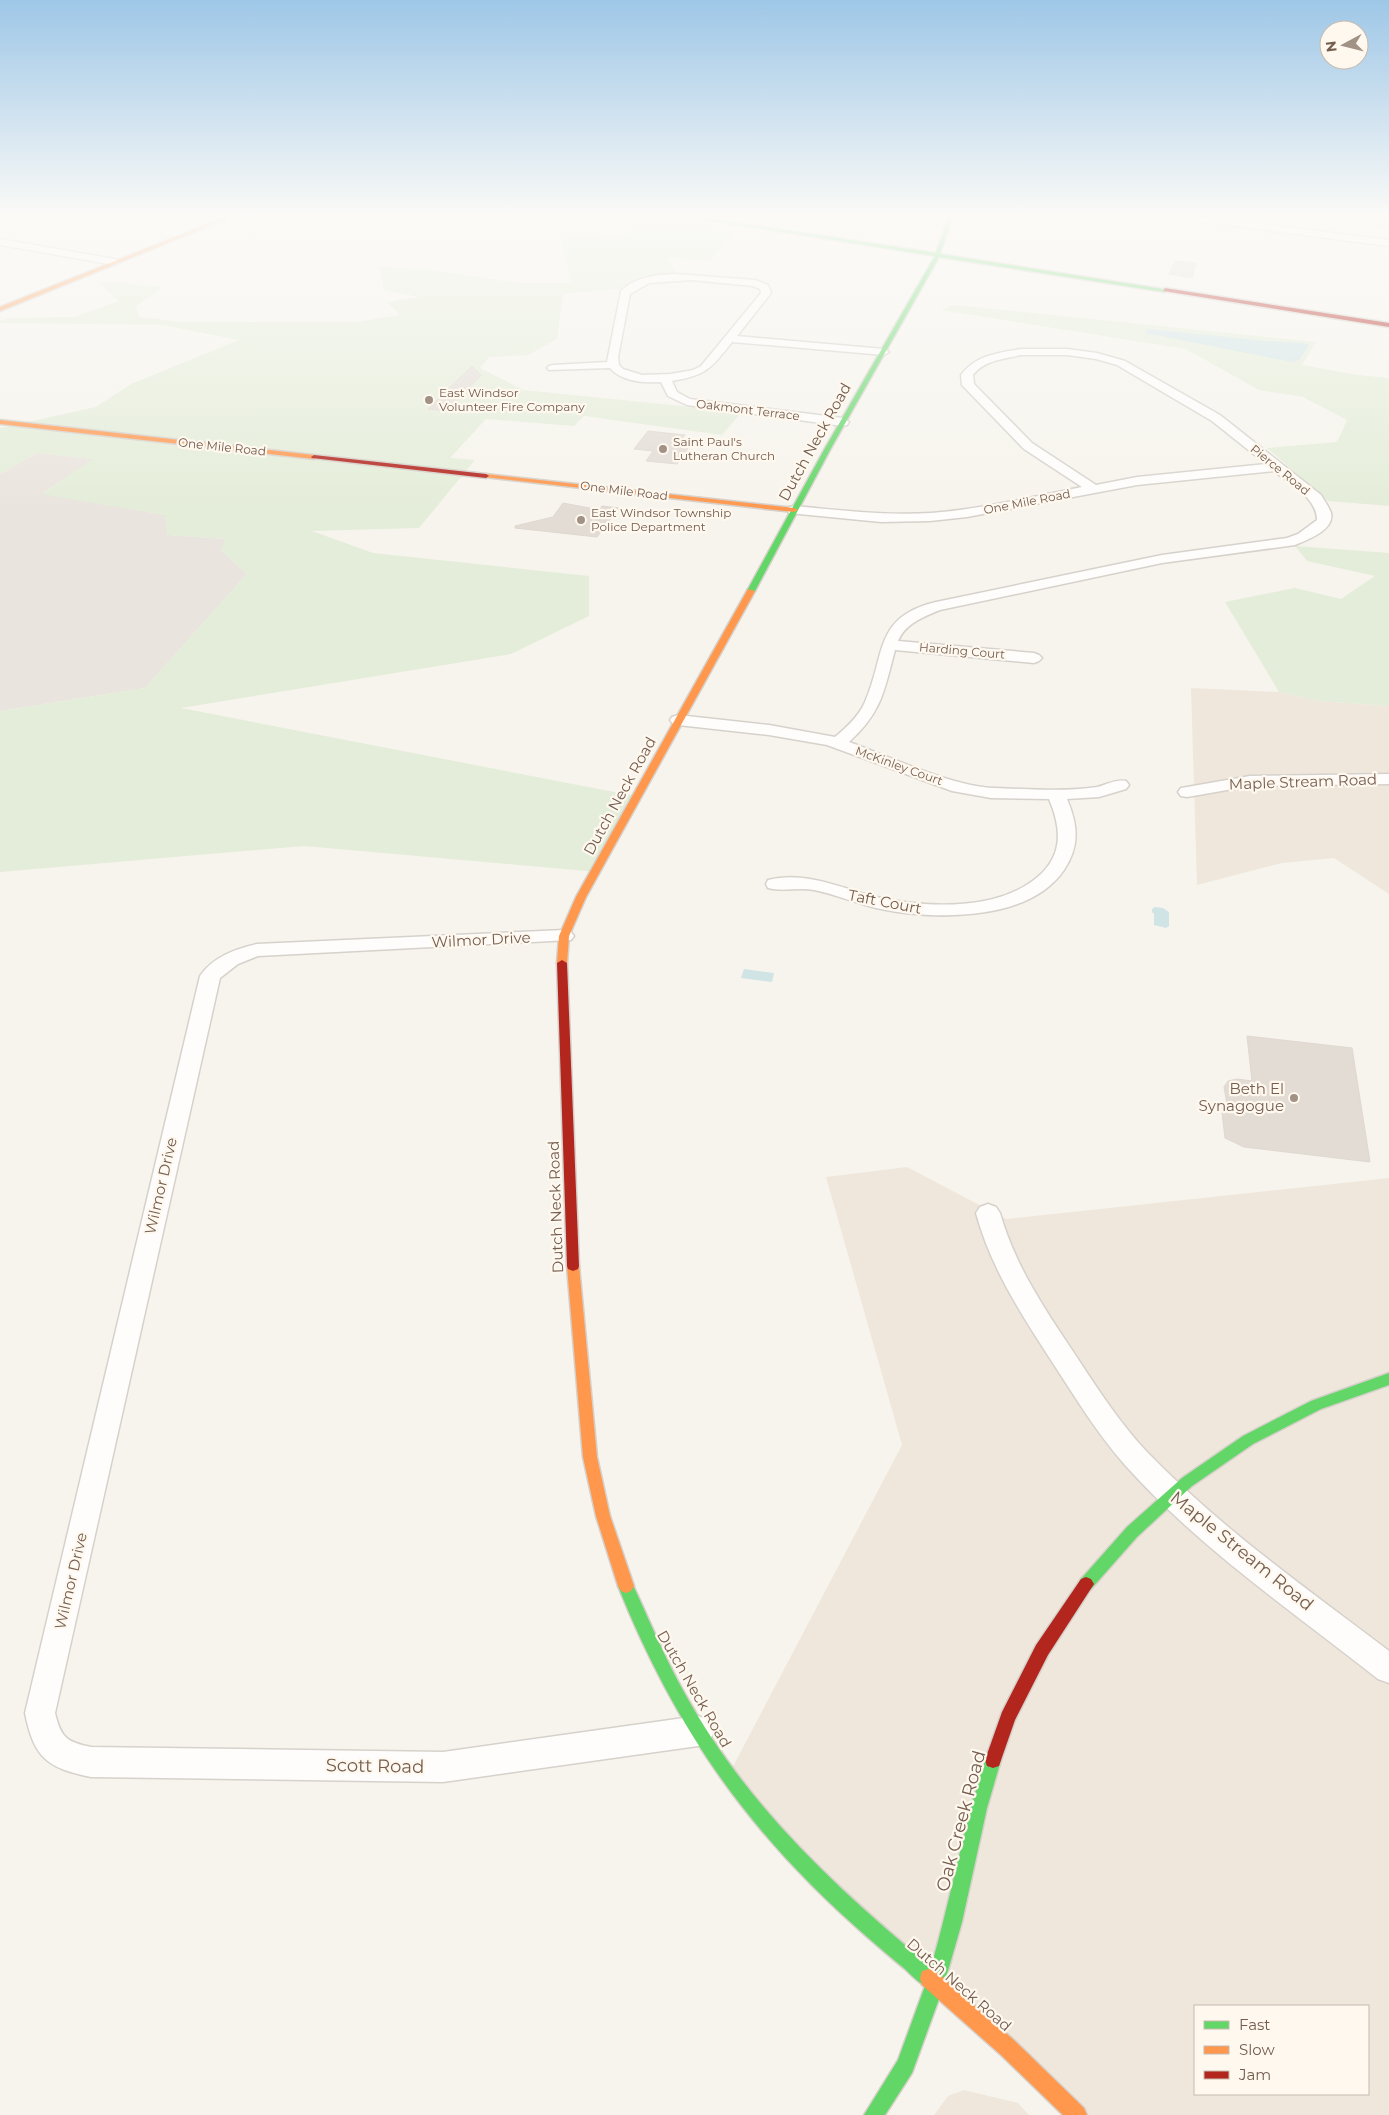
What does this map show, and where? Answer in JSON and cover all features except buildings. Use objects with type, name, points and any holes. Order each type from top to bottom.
[{"type":"main road","name":"Dutch Neck Road","points":[[904,315],[794,510],[714,660],[678,720],[581,898],[564,936],[562,962],[576,1319],[588,1437],[593,1474],[602,1513],[617,1563],[637,1617],[662,1670],[698,1731],[728,1776],[764,1821],[806,1867],[882,1940],[1008,2047],[1077,2115]]},
{"type":"main road","points":[[1340,315],[1368,319],[1389,319]]},
{"type":"main road","points":[[1368,319],[1389,326]]},
{"type":"main road","name":"One Mile Road","points":[[0,422],[794,510]]},
{"type":"main road","name":"Oak Creek Road","points":[[874,2115],[903,2071],[936,1984],[953,1921],[982,1792],[1009,1716],[1036,1660],[1060,1620],[1094,1574],[1130,1532],[1171,1493],[1219,1457],[1270,1426],[1323,1402],[1389,1379]]},
{"type":"street","points":[[613,365],[621,315]]},
{"type":"street","points":[[553,368],[613,365],[620,371],[635,377],[666,379],[685,377],[702,370],[748,315]]},
{"type":"street","points":[[730,338],[884,352]]},
{"type":"street","name":"Pierce Road","points":[[838,743],[855,729],[873,701],[889,645],[895,632],[904,621],[923,610],[1162,559],[1276,544],[1303,538],[1320,526],[1324,520],[1324,512],[1316,498],[1209,412],[1121,363],[1082,354],[1034,351],[997,356],[973,366],[967,375],[968,384],[1009,428],[1028,446],[1093,489]]},
{"type":"street","name":"Oakmont Terrace","points":[[666,379],[672,394],[687,402],[843,422]]},
{"type":"street","name":"One Mile Road","points":[[794,510],[881,518],[930,517],[967,513],[1160,478],[1277,467]]},
{"type":"street","name":"Harding Court","points":[[889,645],[1034,658]]},
{"type":"street","name":"McKinley Court","points":[[678,720],[816,737],[838,743],[952,786],[971,790],[1002,794],[1056,794],[1099,792],[1120,785]]},
{"type":"street","name":"Maple Stream Road","points":[[1187,792],[1250,782],[1389,779]]},
{"type":"street","name":"Taft Court","points":[[775,884],[803,883],[817,885],[874,902],[933,911],[962,910],[1009,900],[1034,888],[1049,878],[1066,853],[1069,842],[1068,825],[1056,794]]},
{"type":"street","name":"Wilmor Drive","points":[[53,1748],[44,1732],[40,1713],[210,976],[229,959],[257,950],[564,936]]},
{"type":"street","name":"Maple Stream Road","points":[[988,1213],[998,1243],[1016,1282],[1044,1329],[1098,1408],[1135,1457],[1209,1528],[1389,1669]]},
{"type":"street","name":"Scott Road","points":[[53,1748],[69,1758],[91,1762],[442,1768],[698,1731]]},
{"type":"shaded area","points":[[1148,329],[1309,345],[1299,360],[1292,362],[1145,333]]},
{"type":"shaded area","points":[[37,453],[94,459],[43,493],[165,515],[168,535],[226,539],[221,550],[247,574],[145,688],[0,711],[0,474]]},
{"type":"shaded area","points":[[1191,688],[1279,692],[1319,701],[1389,706],[1389,894],[1334,858],[1282,863],[1197,885]]},
{"type":"shaded area","points":[[1155,907],[1163,908],[1169,912],[1169,926],[1166,928],[1154,925],[1152,909]]},
{"type":"shaded area","points":[[744,969],[774,973],[772,982],[741,978]]},
{"type":"shaded area","points":[[907,1167],[1006,1219],[1389,1178],[1389,2115],[1077,2115],[728,1776],[902,1445],[826,1177]]},
{"type":"shaded area","points":[[964,2090],[1018,2103],[1029,2115],[934,2115],[948,2096]]},
{"type":"green space","points":[[81,315],[138,315],[139,317],[183,322],[357,322],[400,315],[560,315],[557,339],[528,355],[489,357],[480,368],[523,390],[742,412],[722,435],[584,416],[574,426],[486,419],[450,458],[475,460],[419,528],[312,531],[373,553],[589,576],[589,616],[511,654],[181,708],[640,797],[598,872],[304,846],[0,872],[0,711],[145,688],[247,574],[221,550],[225,539],[167,535],[165,515],[42,494],[93,459],[37,453],[0,474],[0,428],[96,407],[131,384],[239,340],[162,325],[0,323],[0,321],[9,318],[75,317]]},
{"type":"green space","points":[[971,315],[1049,315],[1316,342],[1302,365],[1358,375],[1389,378],[1389,506],[1328,501],[1267,448],[1337,442],[1347,420],[1303,397],[1259,390],[1186,349]]},
{"type":"green space","points":[[1295,546],[1389,553],[1389,706],[1319,701],[1279,692],[1225,602],[1295,588],[1341,599],[1375,576],[1307,561]]},
{"type":"traffic: fast","points":[[751,591],[827,450],[905,315]]},
{"type":"traffic: fast","points":[[1086,1584],[1132,1532],[1187,1482],[1248,1440],[1316,1405],[1389,1379]]},
{"type":"traffic: fast","points":[[626,1586],[642,1625],[680,1701],[702,1737],[751,1806],[807,1869],[867,1925],[929,1978]]},
{"type":"traffic: fast","points":[[874,2115],[905,2066],[934,1988],[953,1922],[978,1808],[993,1760]]},
{"type":"traffic: slow","points":[[0,422],[314,457]]},
{"type":"traffic: slow","points":[[486,476],[794,510]]},
{"type":"traffic: slow","points":[[562,963],[564,936],[581,897],[751,591]]},
{"type":"traffic: slow","points":[[573,1266],[590,1457],[603,1516],[626,1586]]},
{"type":"traffic: slow","points":[[929,1978],[1008,2048],[1077,2115]]},
{"type":"traffic: jam","points":[[1323,315],[1389,325]]},
{"type":"traffic: jam","points":[[314,457],[486,476]]},
{"type":"traffic: jam","points":[[562,963],[573,1266]]},
{"type":"traffic: jam","points":[[993,1760],[1008,1718],[1042,1650],[1086,1584]]},
{"type":"place","name":"East Windsor Volunteer Fire Company","points":[[429,400]]},
{"type":"place","name":"Saint Paul's Lutheran Church","points":[[663,449]]},
{"type":"place","name":"East Windsor Township Police Department","points":[[581,520]]},
{"type":"place","name":"Beth El Synagogue","points":[[1294,1098]]}]
